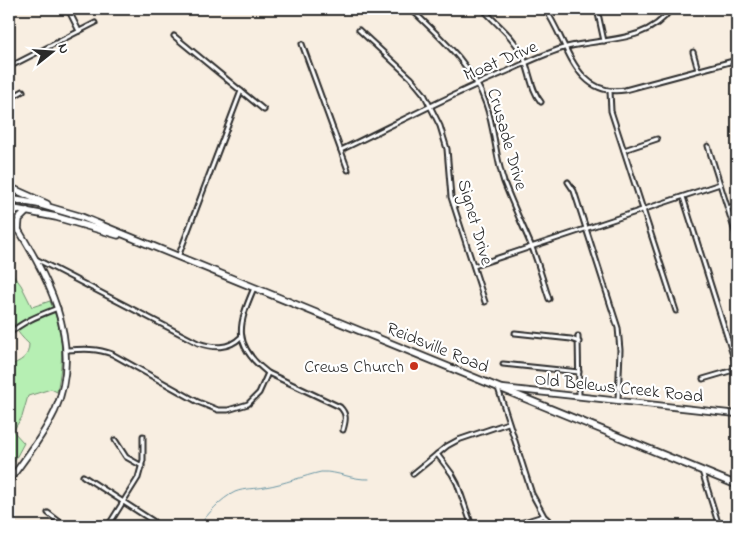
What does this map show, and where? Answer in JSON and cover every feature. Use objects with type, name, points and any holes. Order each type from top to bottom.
[{"type":"highway","points":[[9,187],[58,209]]},
{"type":"highway","name":"Reidsville Road","points":[[9,199],[58,209],[112,229],[737,485]]},
{"type":"highway","name":"Reidsville Road","points":[[9,208],[66,220],[128,237]]},
{"type":"highway","points":[[18,230],[19,219],[27,211]]},
{"type":"main road","points":[[9,214],[58,308],[66,350],[64,379],[56,409],[40,437],[9,481]]},
{"type":"main road","name":"Old Belews Creek Road","points":[[498,387],[737,414]]},
{"type":"street","points":[[68,9],[79,31]]},
{"type":"street","name":"Crusade Drive","points":[[407,9],[414,12],[465,64],[477,83],[486,103],[504,181],[532,247],[549,299]]},
{"type":"street","points":[[483,9],[517,45],[526,63],[536,96],[541,102]]},
{"type":"street","points":[[545,9],[584,78],[593,85],[610,91],[625,90],[737,60]]},
{"type":"street","points":[[597,9],[604,41]]},
{"type":"street","name":"Moat Drive","points":[[341,150],[477,83],[526,63],[566,48],[635,35],[648,30],[660,22],[671,9]]},
{"type":"street","points":[[735,9],[737,16]]},
{"type":"street","points":[[9,67],[95,23]]},
{"type":"street","name":"Signet Drive","points":[[359,30],[411,78],[424,94],[440,126],[447,149],[451,196],[486,302]]},
{"type":"street","points":[[174,36],[264,110]]},
{"type":"street","points":[[302,44],[348,170]]},
{"type":"street","points":[[693,52],[698,70]]},
{"type":"street","points":[[9,99],[23,91]]},
{"type":"street","points":[[178,257],[241,91]]},
{"type":"street","points":[[610,91],[609,104],[613,118],[676,311]]},
{"type":"street","points":[[624,150],[657,139]]},
{"type":"street","points":[[708,146],[737,238]]},
{"type":"street","points":[[568,182],[574,191],[587,228],[618,328],[620,350],[618,400]]},
{"type":"street","points":[[474,266],[720,184]]},
{"type":"street","points":[[683,197],[737,368],[703,379]]},
{"type":"street","points":[[728,208],[737,205]]},
{"type":"street","points":[[33,258],[198,343],[212,348],[220,348],[236,342],[241,337]]},
{"type":"street","points":[[254,288],[241,322],[241,337],[249,353],[258,365],[268,373],[340,408],[344,412],[346,419],[343,430]]},
{"type":"street","points":[[9,334],[30,319],[58,308]]},
{"type":"street","points":[[515,333],[572,339],[579,342]]},
{"type":"street","points":[[578,336],[579,395]]},
{"type":"street","points":[[66,350],[102,350],[198,402],[218,410],[228,410],[248,404],[259,393],[268,373]]},
{"type":"street","points":[[503,364],[579,372]]},
{"type":"street","points":[[498,387],[532,494],[544,516],[555,526]]},
{"type":"street","points":[[413,474],[447,446],[458,440],[508,423]]},
{"type":"street","points":[[108,526],[138,478],[142,466],[143,436]]},
{"type":"street","points":[[115,440],[126,457],[142,466]]},
{"type":"street","points":[[437,454],[457,483],[472,526]]},
{"type":"street","points":[[702,470],[719,526]]},
{"type":"street","points":[[82,476],[153,521]]},
{"type":"street","points":[[48,513],[65,526]]},
{"type":"street","points":[[511,526],[544,516]]},
{"type":"green space","points":[[9,269],[21,285],[32,307],[50,301],[58,324],[62,356],[57,392],[51,389],[28,396],[22,417],[13,431],[24,443],[9,471],[9,366],[26,356],[29,344],[15,327],[11,318],[8,300]]},
{"type":"waterway","points":[[199,526],[219,503],[235,492],[272,486],[321,472],[369,479]]},
{"type":"place","name":"Crews Church","points":[[414,366]]}]
